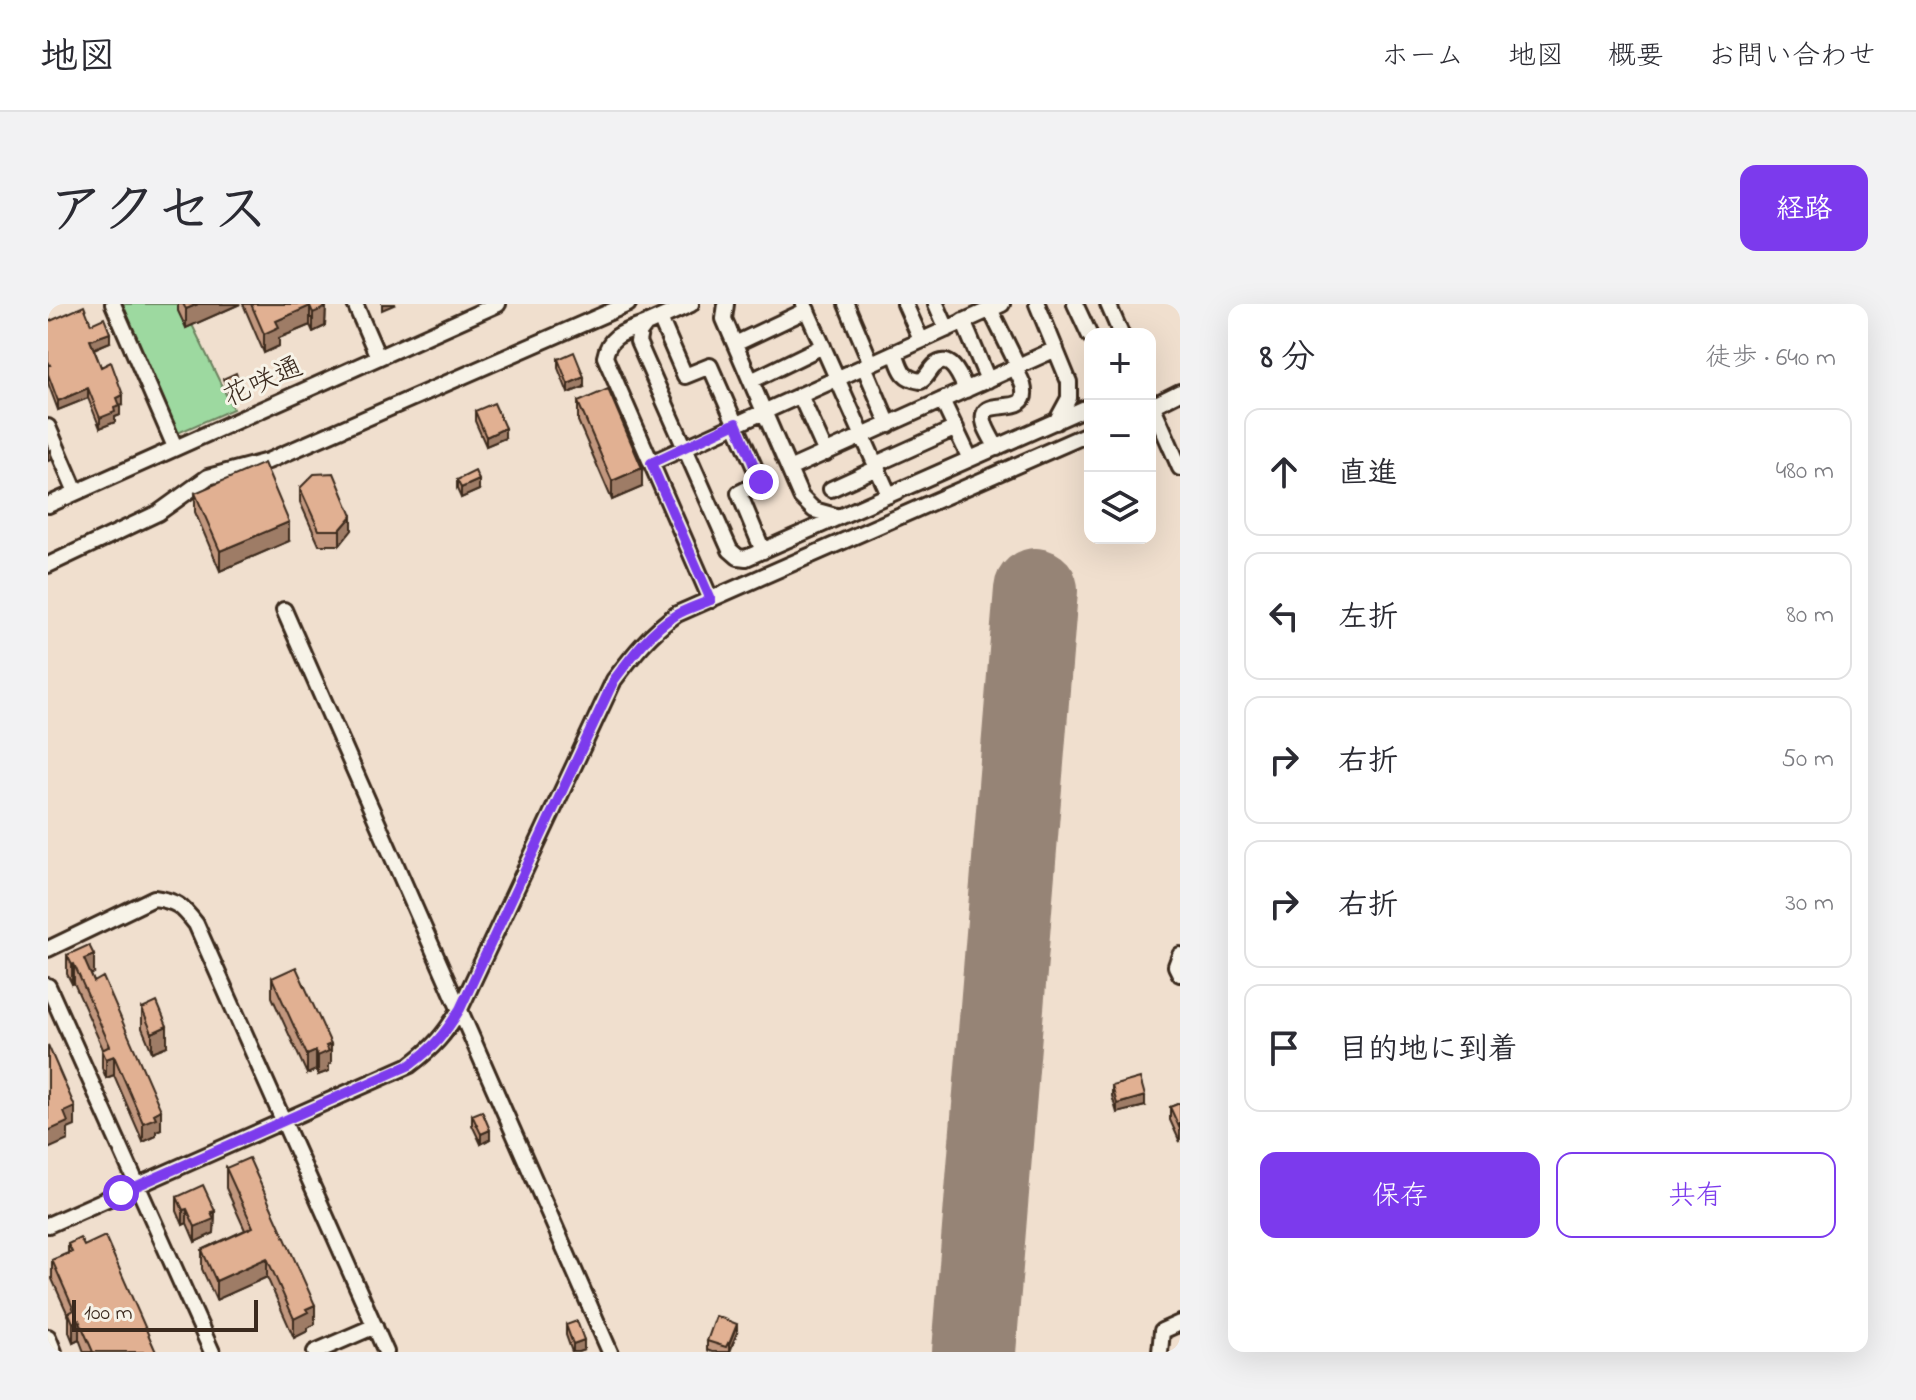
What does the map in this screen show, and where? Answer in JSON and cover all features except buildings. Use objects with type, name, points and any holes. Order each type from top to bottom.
[{"type":"street","points":[[113,304],[175,447]]},
{"type":"street","points":[[355,304],[378,357]]},
{"type":"street","name":"花咲通","points":[[48,505],[498,304]]},
{"type":"street","points":[[48,565],[158,513],[208,477],[268,461],[628,304]]},
{"type":"street","points":[[691,304],[619,334],[607,345],[605,357],[711,600]]},
{"type":"street","points":[[726,304],[724,319],[801,497],[814,510],[839,517]]},
{"type":"street","points":[[846,304],[889,425]]},
{"type":"street","points":[[936,304],[947,329]]},
{"type":"street","points":[[1037,304],[1069,382],[1069,398],[1056,422]]},
{"type":"street","points":[[1075,304],[1086,328]]},
{"type":"street","points":[[1108,304],[1118,328]]},
{"type":"street","points":[[891,314],[905,305],[921,340]]},
{"type":"street","points":[[651,463],[996,306],[1024,396],[1019,404],[1010,408],[999,405],[985,412],[984,422],[997,448]]},
{"type":"street","points":[[735,344],[805,307],[889,495]]},
{"type":"street","points":[[660,318],[685,376],[710,366],[736,423],[761,482],[739,493],[763,551]]},
{"type":"street","points":[[963,321],[980,350],[988,380]]},
{"type":"street","points":[[646,324],[638,342],[730,550],[738,557],[746,558],[763,551],[1084,409]]},
{"type":"street","points":[[751,381],[823,346]]},
{"type":"street","points":[[789,469],[1056,349]]},
{"type":"street","points":[[895,352],[902,372],[909,379],[921,381],[935,366],[949,363],[956,368],[966,390]]},
{"type":"street","points":[[877,397],[892,390]]},
{"type":"street","points":[[1156,402],[1180,392]]},
{"type":"street","points":[[800,395],[826,453]]},
{"type":"street","points":[[942,400],[970,459]]},
{"type":"street","points":[[1156,415],[1180,468]]},
{"type":"street","points":[[48,427],[76,492]]},
{"type":"street","points":[[831,489],[845,474],[877,466],[956,428]]},
{"type":"street","points":[[48,1225],[410,1065],[430,1050],[460,1009],[614,680],[662,625],[677,614],[1084,436]]},
{"type":"street","points":[[284,610],[610,1352]]},
{"type":"street","points":[[48,949],[154,898],[171,900],[183,908],[196,924],[386,1352]]},
{"type":"street","points":[[1180,955],[1176,966],[1180,974]]},
{"type":"street","points":[[48,986],[212,1352]]},
{"type":"street","points":[[1160,1352],[1162,1331],[1180,1323]]},
{"type":"street","points":[[315,1352],[375,1326]]},
{"type":"street","points":[[48,1337],[54,1352]]},
{"type":"green space","points":[[113,304],[182,304],[233,409],[171,436]]},
{"type":"runway","points":[[974,1352],[1036,590]]},
{"type":"route","points":[[121,1193],[410,1065],[430,1050],[460,1009],[614,680],[662,625],[677,614],[711,600],[651,463],[736,423],[761,482]]}]
